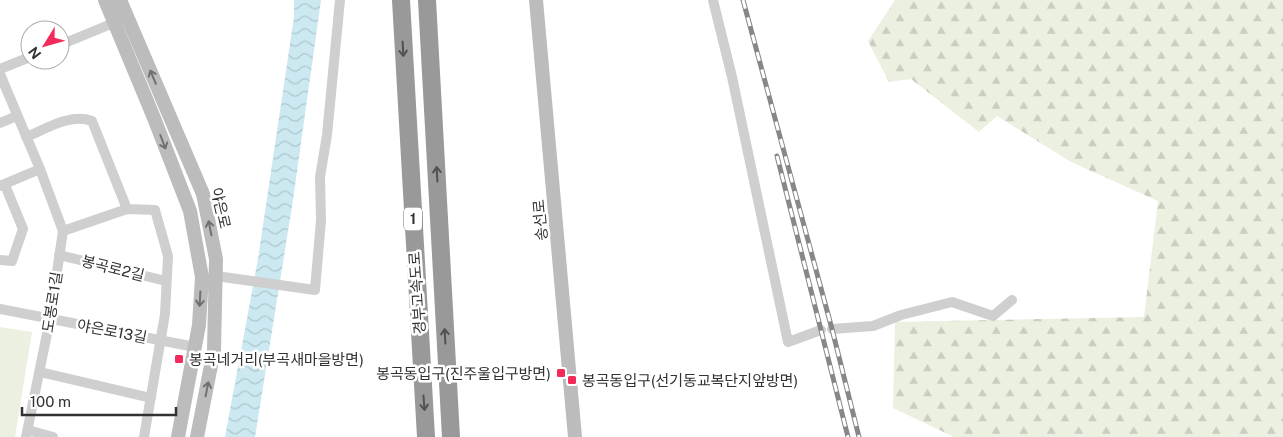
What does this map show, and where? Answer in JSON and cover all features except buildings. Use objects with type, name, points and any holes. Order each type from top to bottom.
[{"type":"highway","name":"경부고속도로","points":[[401,0],[426,437]]},
{"type":"highway","name":"경부고속도로","points":[[427,0],[451,437]]},
{"type":"street","name":"야은로","points":[[105,0],[190,211],[202,277],[199,325],[178,437]]},
{"type":"street","name":"야은로","points":[[120,0],[203,194],[216,259],[214,350],[197,437]]},
{"type":"street","points":[[216,276],[315,290],[321,220],[320,177],[328,126],[340,0]]},
{"type":"street","name":"송선로","points":[[536,0],[575,437]]},
{"type":"street","points":[[713,0],[732,77],[788,342],[821,330]]},
{"type":"street","points":[[70,41],[128,17]]},
{"type":"street","points":[[0,69],[20,61]]},
{"type":"street","name":"도봉로1길","points":[[0,74],[40,169],[63,231],[50,318],[27,433]]},
{"type":"street","points":[[0,123],[17,116]]},
{"type":"street","points":[[26,136],[73,118],[92,121],[126,209]]},
{"type":"street","points":[[0,260],[12,262],[23,229],[3,185],[40,169]]},
{"type":"street","name":"봉곡로2길","points":[[63,231],[126,209],[155,210],[168,256],[165,314],[144,437]]},
{"type":"street","name":"봉곡로2길","points":[[60,255],[166,281]]},
{"type":"street","points":[[832,328],[873,326],[901,315],[952,302],[993,316],[1012,300]]},
{"type":"street","name":"야은로13길","points":[[0,309],[195,347]]},
{"type":"street","points":[[40,372],[150,398]]},
{"type":"street","points":[[27,433],[53,437]]},
{"type":"green space","points":[[895,0],[1283,0],[1283,437],[954,437],[893,408],[895,322],[1144,317],[1158,201],[1071,162],[997,116],[979,132],[911,79],[889,82],[868,41]]},
{"type":"green space","points":[[0,327],[32,332],[15,437],[0,437]]},
{"type":"water","points":[[294,0],[321,0],[293,200],[255,437],[225,437],[258,259],[294,17]]},
{"type":"railway","points":[[743,0],[832,329],[859,437]]},
{"type":"railway","points":[[777,156],[848,437]]},
{"type":"place","name":"봉곡네거리(부곡새마을방면)","points":[[179,359]]},
{"type":"place","name":"봉곡동입구(진주울입구방면)","points":[[561,373]]},
{"type":"place","name":"봉곡동입구(선기동교복단지앞방면)","points":[[572,380]]}]
